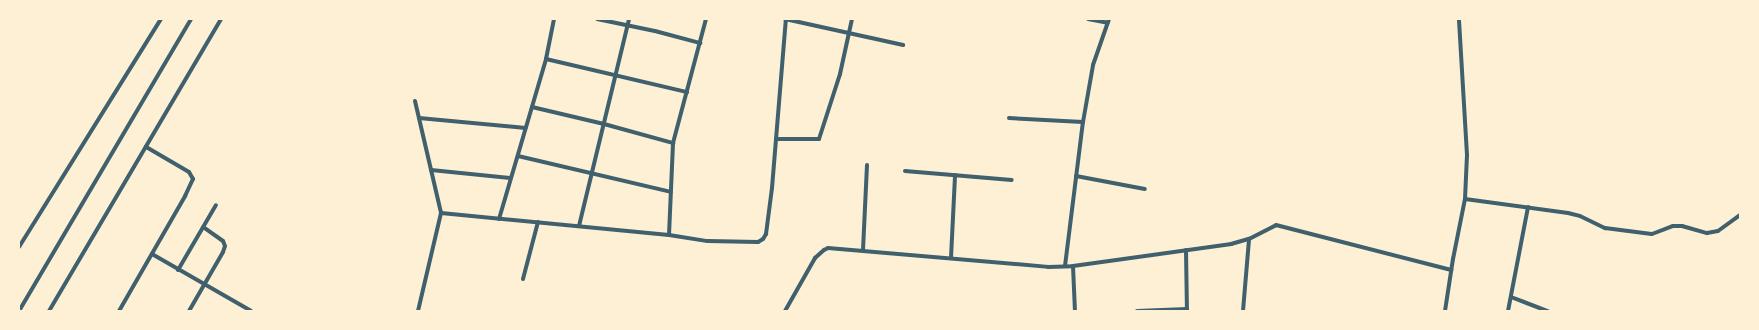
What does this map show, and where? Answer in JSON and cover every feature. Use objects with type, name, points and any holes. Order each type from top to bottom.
[{"type":"street","points":[[19,247],[162,19]]},
{"type":"street","points":[[19,311],[191,19]]},
{"type":"street","points":[[49,311],[220,19]]},
{"type":"street","points":[[499,219],[546,59],[554,19]]},
{"type":"street","points":[[597,19],[700,42]]},
{"type":"street","points":[[579,226],[629,19]]},
{"type":"street","points":[[669,235],[673,142],[706,19]]},
{"type":"street","points":[[441,213],[669,235],[708,242],[758,242],[763,239],[768,224],[786,19],[903,45]]},
{"type":"street","points":[[776,139],[819,139],[840,74],[852,19]]},
{"type":"street","points":[[1065,266],[1083,122],[1093,65],[1109,21],[1088,19]]},
{"type":"street","points":[[1445,311],[1451,270],[1465,199],[1467,134],[1459,19]]},
{"type":"street","points":[[546,59],[687,92]]},
{"type":"street","points":[[415,101],[441,213],[418,311]]},
{"type":"street","points":[[532,107],[673,142]]},
{"type":"street","points":[[419,118],[526,128]]},
{"type":"street","points":[[1009,118],[1083,122]]},
{"type":"street","points":[[119,311],[185,196],[193,179],[189,172],[146,147]]},
{"type":"street","points":[[518,156],[671,192]]},
{"type":"street","points":[[863,250],[866,165]]},
{"type":"street","points":[[431,170],[511,178]]},
{"type":"street","points":[[905,171],[1012,180]]},
{"type":"street","points":[[950,258],[955,176]]},
{"type":"street","points":[[1076,176],[1145,189]]},
{"type":"street","points":[[1465,199],[1528,207],[1580,216],[1605,228],[1652,234],[1673,226],[1682,226],[1707,233],[1718,231],[1740,215]]},
{"type":"street","points":[[178,270],[216,205]]},
{"type":"street","points":[[1508,311],[1528,207]]},
{"type":"street","points":[[524,279],[538,222]]},
{"type":"street","points":[[785,311],[816,258],[824,250],[832,248],[1048,267],[1073,266],[1230,244],[1248,239],[1276,225],[1451,270]]},
{"type":"street","points":[[190,311],[206,285],[225,246],[223,241],[203,228]]},
{"type":"street","points":[[1243,311],[1248,239]]},
{"type":"street","points":[[1137,311],[1187,310],[1186,250]]},
{"type":"street","points":[[152,254],[251,311]]},
{"type":"street","points":[[1073,266],[1075,311]]},
{"type":"street","points":[[1511,297],[1548,311]]}]
